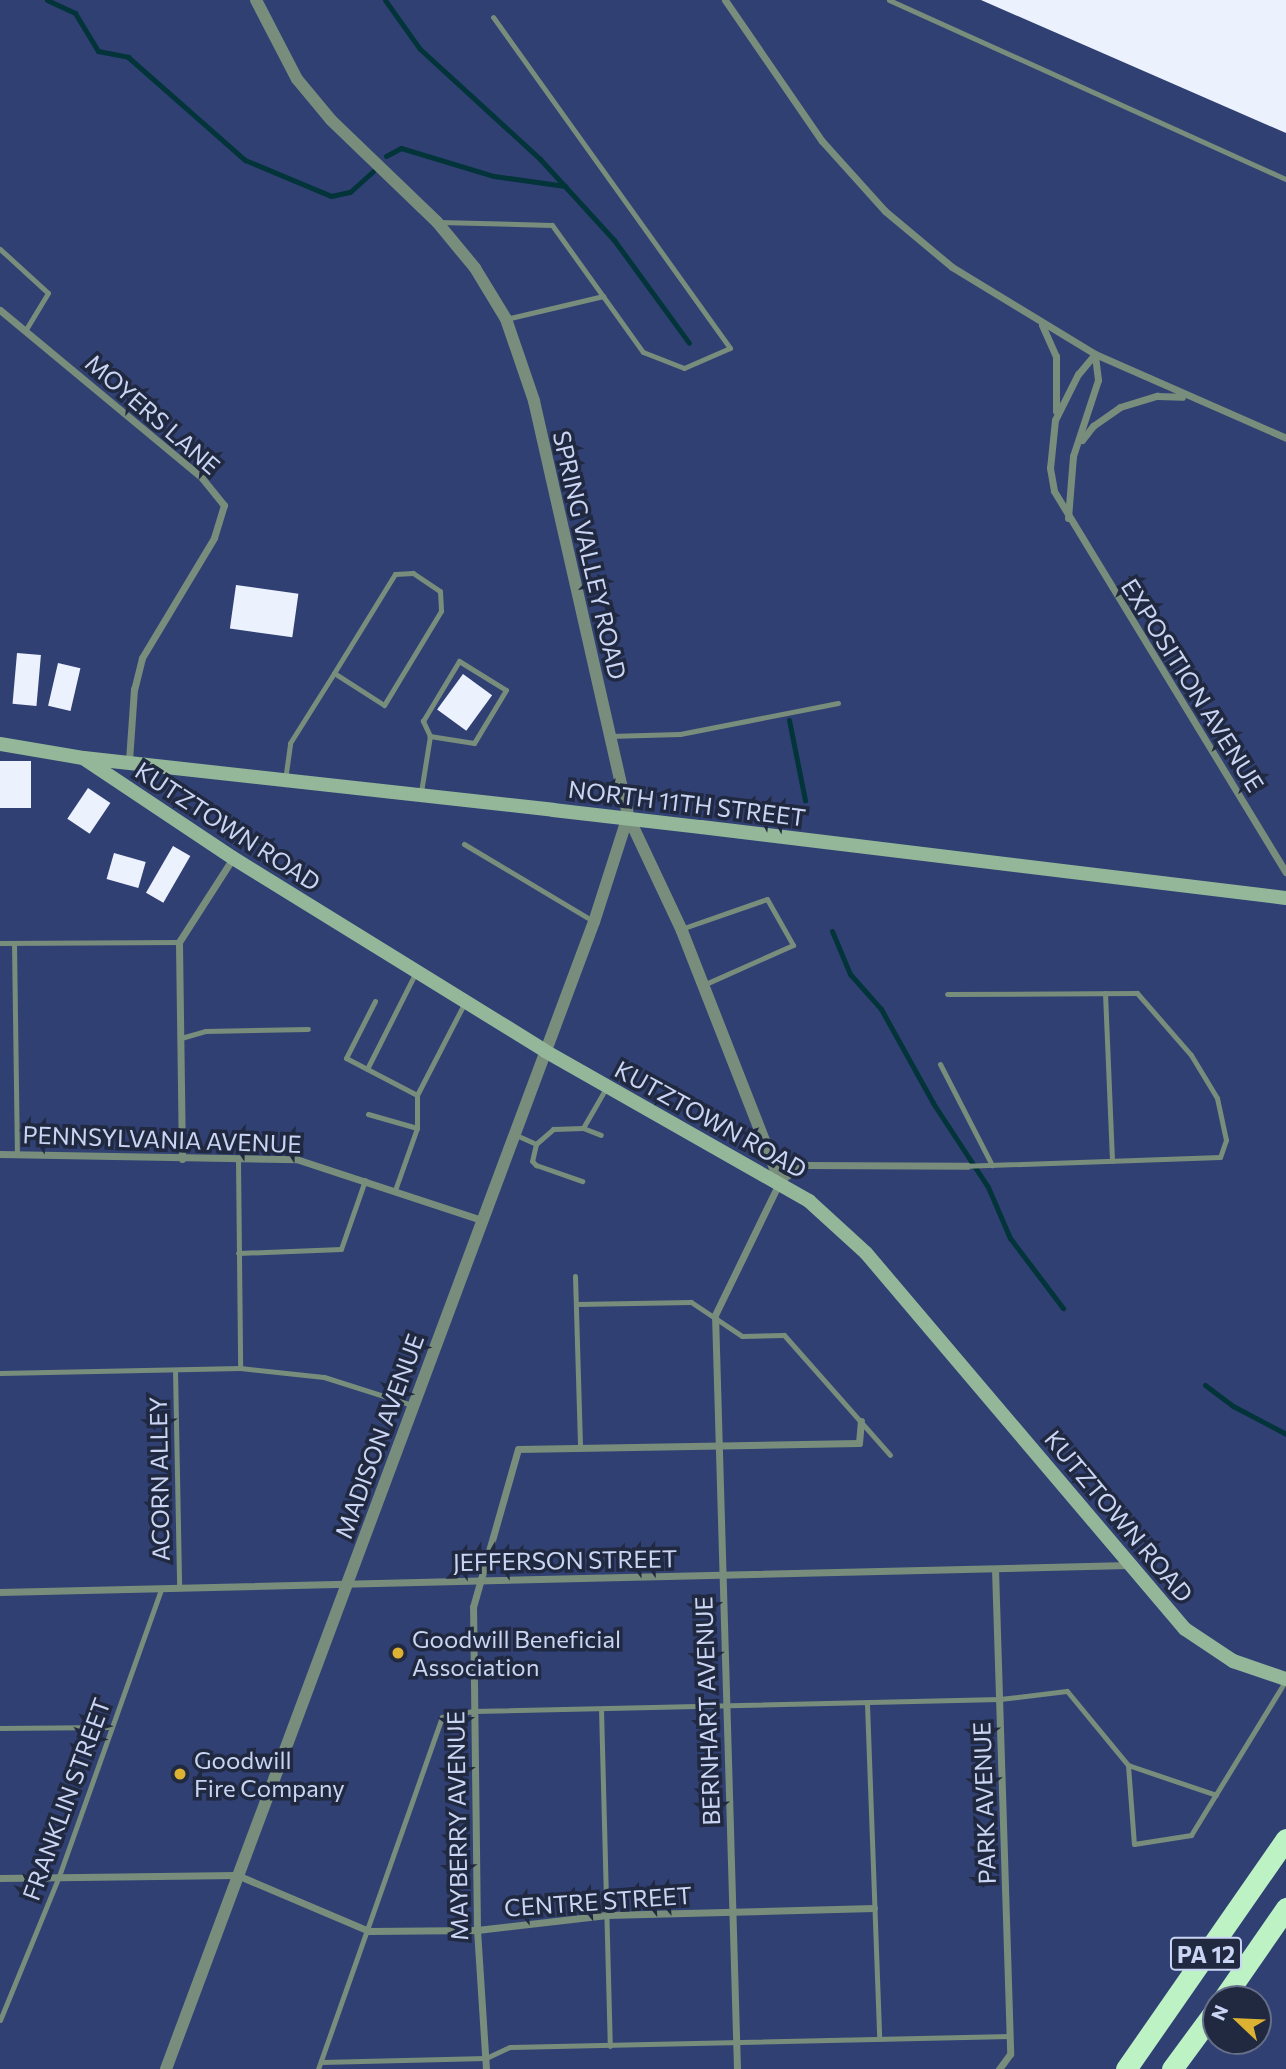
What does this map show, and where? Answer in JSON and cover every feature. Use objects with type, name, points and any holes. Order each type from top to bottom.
[{"type":"highway","name":"PA 12","points":[[1126,2069],[1286,1839]]},
{"type":"highway","name":"PA 12","points":[[1233,1985],[1286,1908]]},
{"type":"highway","points":[[1172,2069],[1202,2028]]},
{"type":"highway","points":[[1181,2069],[1202,2032]]},
{"type":"main road","name":"KUTZTOWN ROAD","points":[[0,744],[83,758],[233,858],[545,1051],[779,1181],[809,1201],[866,1253],[1197,1639],[1233,1661],[1286,1680]]},
{"type":"main road","name":"NORTH 11TH STREET","points":[[83,758],[129,761],[701,827],[1286,898]]},
{"type":"street","name":"SPRING VALLEY ROAD","points":[[256,0],[284,60],[318,107],[437,222],[475,268],[506,319],[534,401],[628,816],[681,929],[779,1181]]},
{"type":"street","points":[[725,0],[792,102],[885,211],[952,267],[1094,354],[1286,439]]},
{"type":"street","name":"MOYERS LANE","points":[[0,310],[202,478],[224,505],[214,538],[142,658],[134,689],[129,761]]},
{"type":"street","points":[[1030,316],[1045,328],[1056,356],[1055,420]]},
{"type":"street","points":[[1068,519],[1073,456],[1098,380],[1094,354]]},
{"type":"street","name":"EXPOSITION AVENUE","points":[[1094,354],[1078,374],[1055,420],[1051,480],[1068,519],[1286,872]]},
{"type":"street","points":[[1073,456],[1093,426],[1120,407],[1157,396],[1186,397]]},
{"type":"street","name":"MADISON AVENUE","points":[[166,2069],[594,922],[628,816]]},
{"type":"street","points":[[183,1159],[179,942],[233,858]]},
{"type":"street","name":"PENNSYLVANIA AVENUE","points":[[0,1154],[296,1159],[481,1220]]},
{"type":"street","points":[[779,1181],[803,1165],[967,1166]]},
{"type":"street","name":"BERNHART AVENUE","points":[[737,2069],[715,1315],[779,1181]]},
{"type":"street","name":"MAYBERRY AVENUE","points":[[486,2069],[477,1930],[473,1607],[484,1580],[518,1448],[859,1443],[860,1421]]},
{"type":"street","name":"JEFFERSON STREET","points":[[0,1592],[1131,1565]]},
{"type":"street","name":"PARK AVENUE","points":[[995,1569],[1010,2036],[1010,2054],[999,2069]]},
{"type":"street","name":"CENTRE STREET","points":[[0,1878],[237,1875],[369,1931],[477,1930],[607,1915],[874,1908]]},
{"type":"lane","points":[[889,0],[1286,179]]},
{"type":"lane","points":[[437,222],[552,225],[643,352],[684,368],[730,348],[493,17]]},
{"type":"lane","points":[[0,249],[48,293],[25,331]]},
{"type":"lane","points":[[506,319],[603,296]]},
{"type":"lane","points":[[285,780],[290,743],[395,574],[413,573],[440,591],[441,611],[383,705],[334,673]]},
{"type":"lane","points":[[421,796],[430,736],[423,721],[459,661],[506,690],[474,743],[430,736]]},
{"type":"lane","points":[[610,736],[680,734],[838,704]]},
{"type":"lane","points":[[464,844],[594,922]]},
{"type":"lane","points":[[681,929],[766,899],[793,945],[703,985]]},
{"type":"lane","points":[[0,943],[179,942]]},
{"type":"lane","points":[[14,943],[17,1153]]},
{"type":"lane","points":[[367,1069],[416,971]]},
{"type":"lane","points":[[1105,993],[1112,1161]]},
{"type":"lane","points":[[947,994],[1137,993],[1191,1055],[1217,1098],[1226,1140],[1220,1157],[967,1166]]},
{"type":"lane","points":[[375,1000],[346,1058],[417,1095]]},
{"type":"lane","points":[[395,1190],[417,1128],[417,1095],[465,1001]]},
{"type":"lane","points":[[181,1038],[205,1031],[308,1029]]},
{"type":"lane","points":[[940,1064],[992,1165]]},
{"type":"lane","points":[[583,1128],[607,1087]]},
{"type":"lane","points":[[368,1114],[417,1128]]},
{"type":"lane","points":[[582,1181],[536,1165],[532,1161],[536,1144],[553,1129],[583,1128],[601,1136]]},
{"type":"lane","points":[[513,1134],[536,1144]]},
{"type":"lane","points":[[238,1160],[240,1368]]},
{"type":"lane","points":[[238,1254],[341,1249],[365,1180]]},
{"type":"lane","points":[[575,1276],[580,1447]]},
{"type":"lane","points":[[576,1304],[691,1302],[715,1315],[742,1336],[783,1335],[890,1455]]},
{"type":"lane","name":"ACORN ALLEY","points":[[0,1373],[240,1368],[324,1377],[413,1406]]},
{"type":"lane","name":"ACORN ALLEY","points":[[175,1370],[179,1588]]},
{"type":"lane","name":"FRANKLIN STREET","points":[[0,2020],[60,1876],[109,1727],[161,1589]]},
{"type":"lane","points":[[1128,1765],[1134,1844],[1191,1835],[1286,1680]]},
{"type":"lane","points":[[1010,2036],[510,2048],[486,2058],[319,2066],[369,1931],[442,1717],[474,1711],[1000,1699],[1067,1691],[1128,1765],[1216,1795]]},
{"type":"lane","points":[[867,1704],[879,2039]]},
{"type":"lane","points":[[601,1709],[610,2046]]},
{"type":"lane","points":[[0,1728],[109,1727]]},
{"type":"building","points":[[981,0],[1286,0],[1286,133]]},
{"type":"building","points":[[236,585],[298,594],[292,637],[230,629]]},
{"type":"building","points":[[17,653],[41,655],[36,706],[13,704]]},
{"type":"building","points":[[58,663],[80,668],[71,711],[48,706]]},
{"type":"building","points":[[463,674],[492,695],[466,731],[437,710]]},
{"type":"building","points":[[0,761],[31,761],[31,808],[0,808]]},
{"type":"building","points":[[88,788],[110,803],[90,834],[67,819]]},
{"type":"building","points":[[173,846],[190,856],[163,903],[146,893]]},
{"type":"building","points":[[114,853],[146,862],[138,888],[107,879]]},
{"type":"waterway","points":[[47,0],[75,13],[98,51],[128,57],[245,160],[331,196],[350,192],[373,171]]},
{"type":"waterway","points":[[385,0],[420,49],[540,159],[614,240],[689,343]]},
{"type":"waterway","points":[[386,156],[401,148],[494,176],[565,186]]},
{"type":"waterway","points":[[789,720],[805,800]]},
{"type":"waterway","points":[[832,931],[850,974],[881,1009],[933,1103],[988,1187],[1010,1238],[1063,1308]]},
{"type":"waterway","points":[[1205,1385],[1233,1406],[1286,1434]]},
{"type":"place","name":"Goodwill Beneficial Association","points":[[398,1653]]},
{"type":"place","name":"Goodwill Fire Company","points":[[180,1774]]}]
